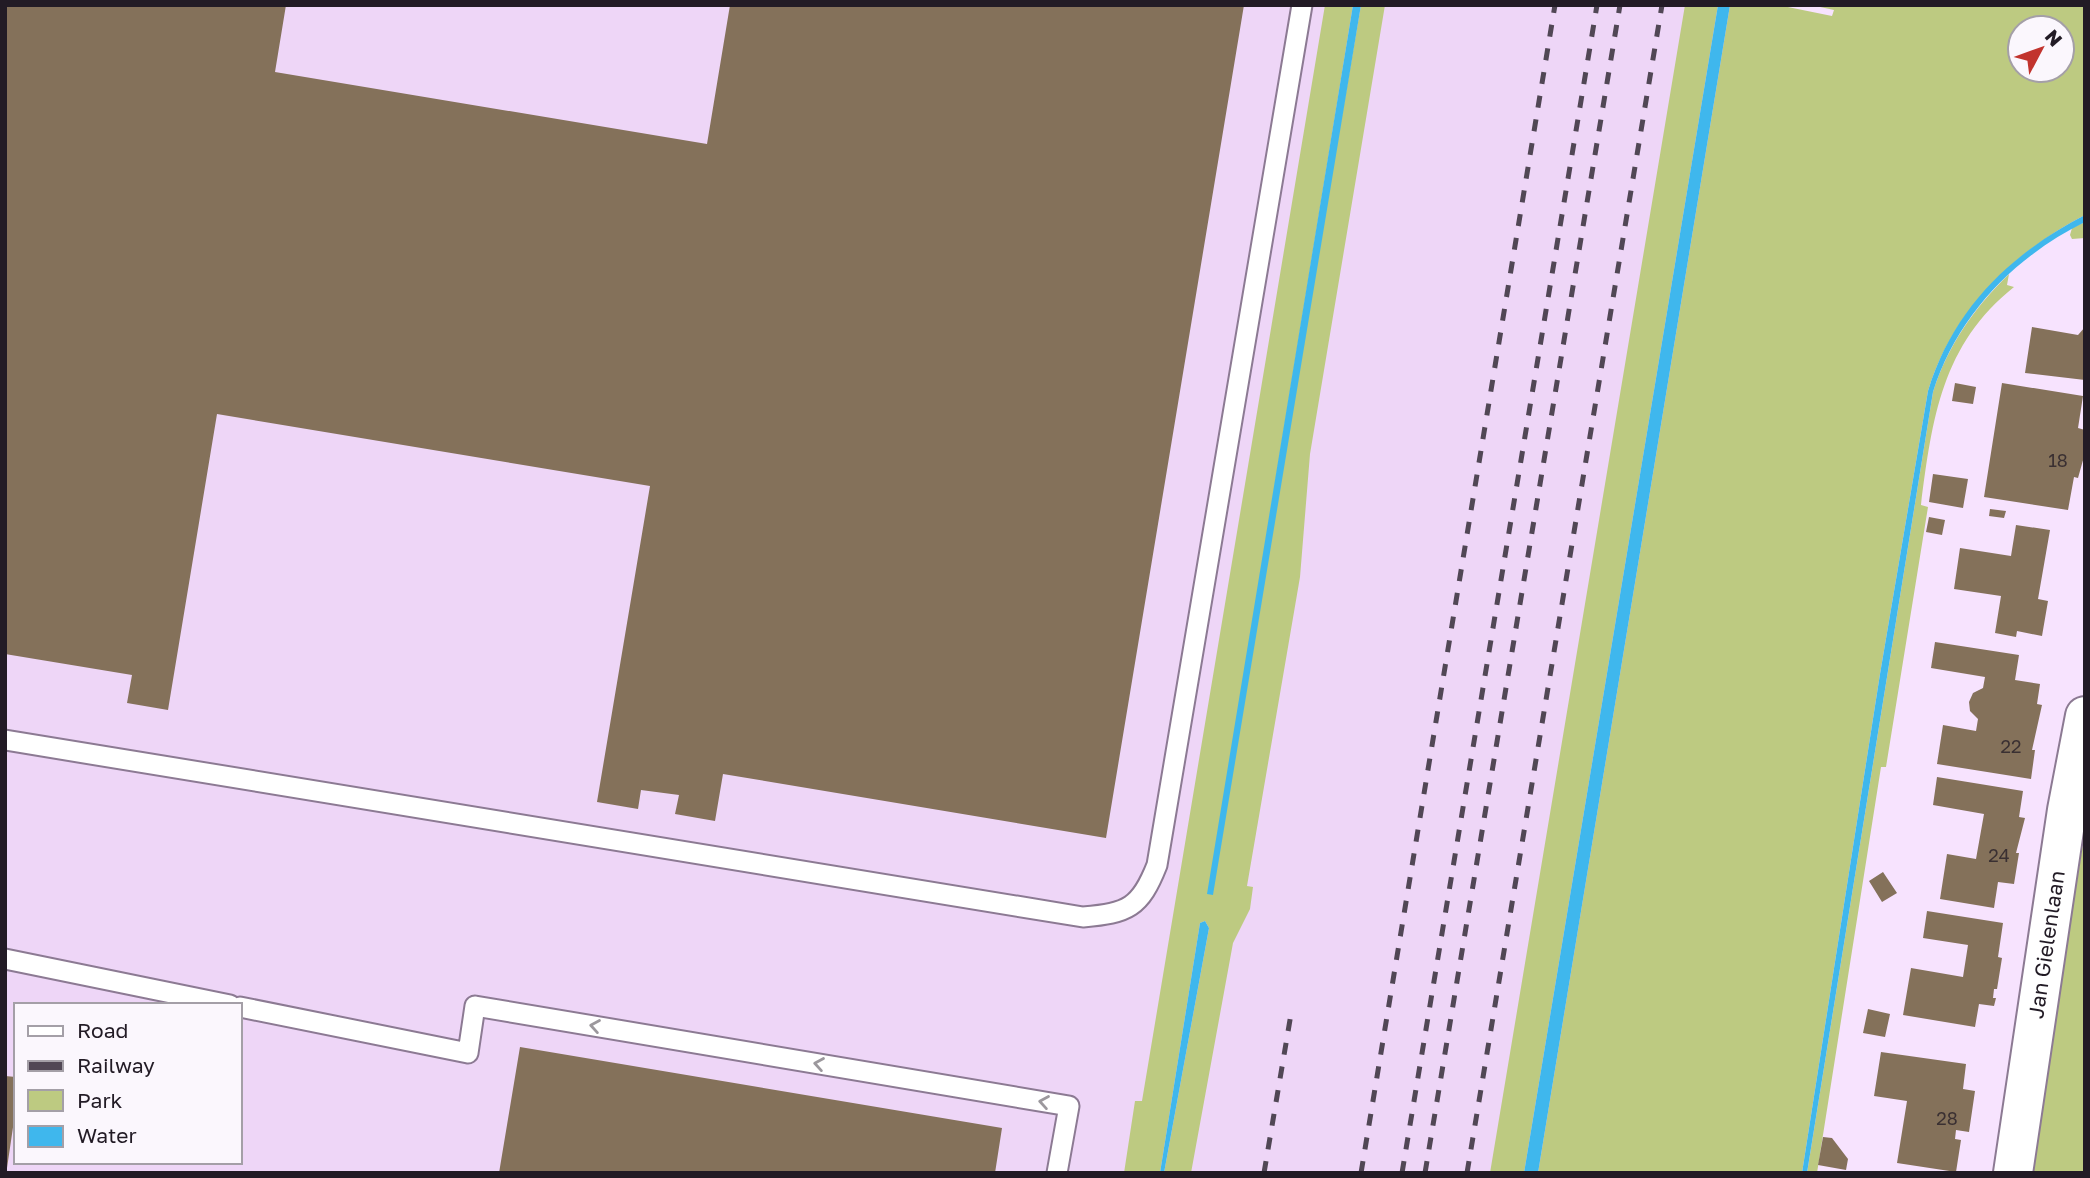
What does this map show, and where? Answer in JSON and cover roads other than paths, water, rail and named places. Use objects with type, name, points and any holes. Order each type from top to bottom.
[{"type":"street","name":"Jan Gielenlaan","points":[[2014,1173],[2067,810],[2085,716]]},
{"type":"lane","points":[[5,740],[1083,917],[1116,914],[1128,908],[1139,901],[1157,865],[1302,5]]},
{"type":"lane","points":[[5,959],[220,1003]]},
{"type":"lane","points":[[242,1007],[468,1053],[475,1006],[1069,1106],[1057,1173]]},
{"type":"water","points":[[1353,5],[1361,5],[1213,895],[1207,894]]},
{"type":"water","points":[[1718,5],[1730,5],[1538,1173],[1524,1173]]},
{"type":"water","points":[[2085,215],[2085,222],[2035,253],[1991,292],[1957,338],[1933,392],[1807,1173],[1802,1173],[1880,674],[1928,391],[1953,334],[1988,287],[2032,247]]},
{"type":"water","points":[[1205,921],[1209,928],[1164,1173],[1160,1173],[1200,923]]},
{"type":"railway","points":[[1361,1173],[1555,5]]},
{"type":"railway","points":[[1402,1173],[1597,5]]},
{"type":"railway","points":[[1425,1173],[1620,5]]},
{"type":"railway","points":[[1467,1173],[1662,5]]},
{"type":"railway","points":[[1264,1173],[1291,1014]]}]
